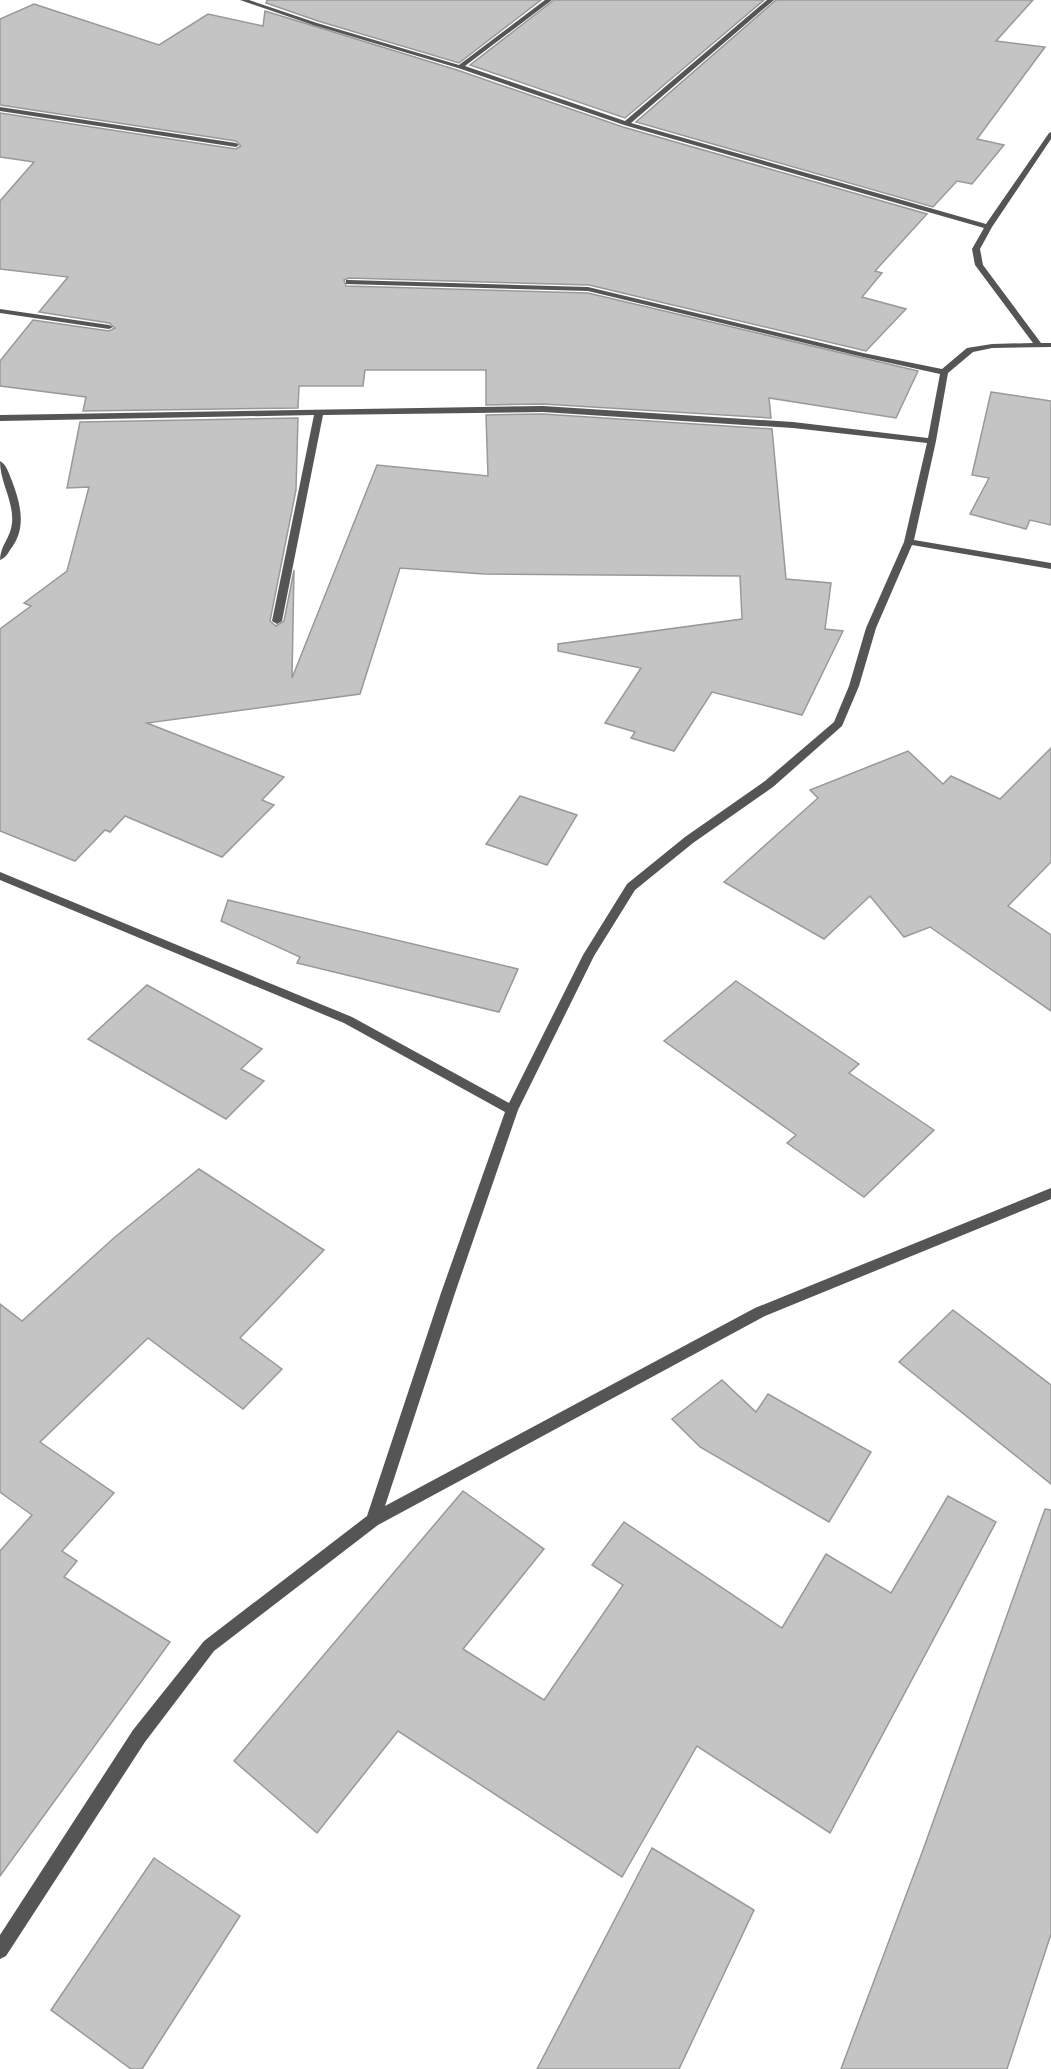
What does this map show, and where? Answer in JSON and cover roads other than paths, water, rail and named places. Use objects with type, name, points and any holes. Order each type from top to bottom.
[{"type":"street","points":[[243,0],[460,67],[626,124],[988,227]]},
{"type":"street","points":[[460,67],[549,0]]},
{"type":"street","points":[[626,124],[771,0]]},
{"type":"street","points":[[0,109],[236,145]]},
{"type":"street","points":[[1039,345],[979,265],[976,249],[988,227],[1051,134]]},
{"type":"street","points":[[348,282],[563,286],[588,289],[863,355],[944,372]]},
{"type":"street","points":[[0,310],[109,327]]},
{"type":"street","points":[[373,1520],[448,1293],[512,1110],[589,955],[631,887],[689,840],[769,784],[838,724],[854,686],[871,628],[909,542],[932,441],[944,372],[970,350],[992,346],[1051,345]]},
{"type":"street","points":[[0,418],[543,408],[793,424],[932,441]]},
{"type":"street","points":[[277,621],[319,412]]},
{"type":"street","points":[[0,464],[17,510],[16,534],[0,557]]},
{"type":"street","points":[[909,542],[1051,566]]},
{"type":"street","points":[[0,876],[348,1020],[512,1110]]},
{"type":"street","points":[[0,1950],[139,1736],[209,1646],[373,1520],[760,1312],[1051,1193]]}]
